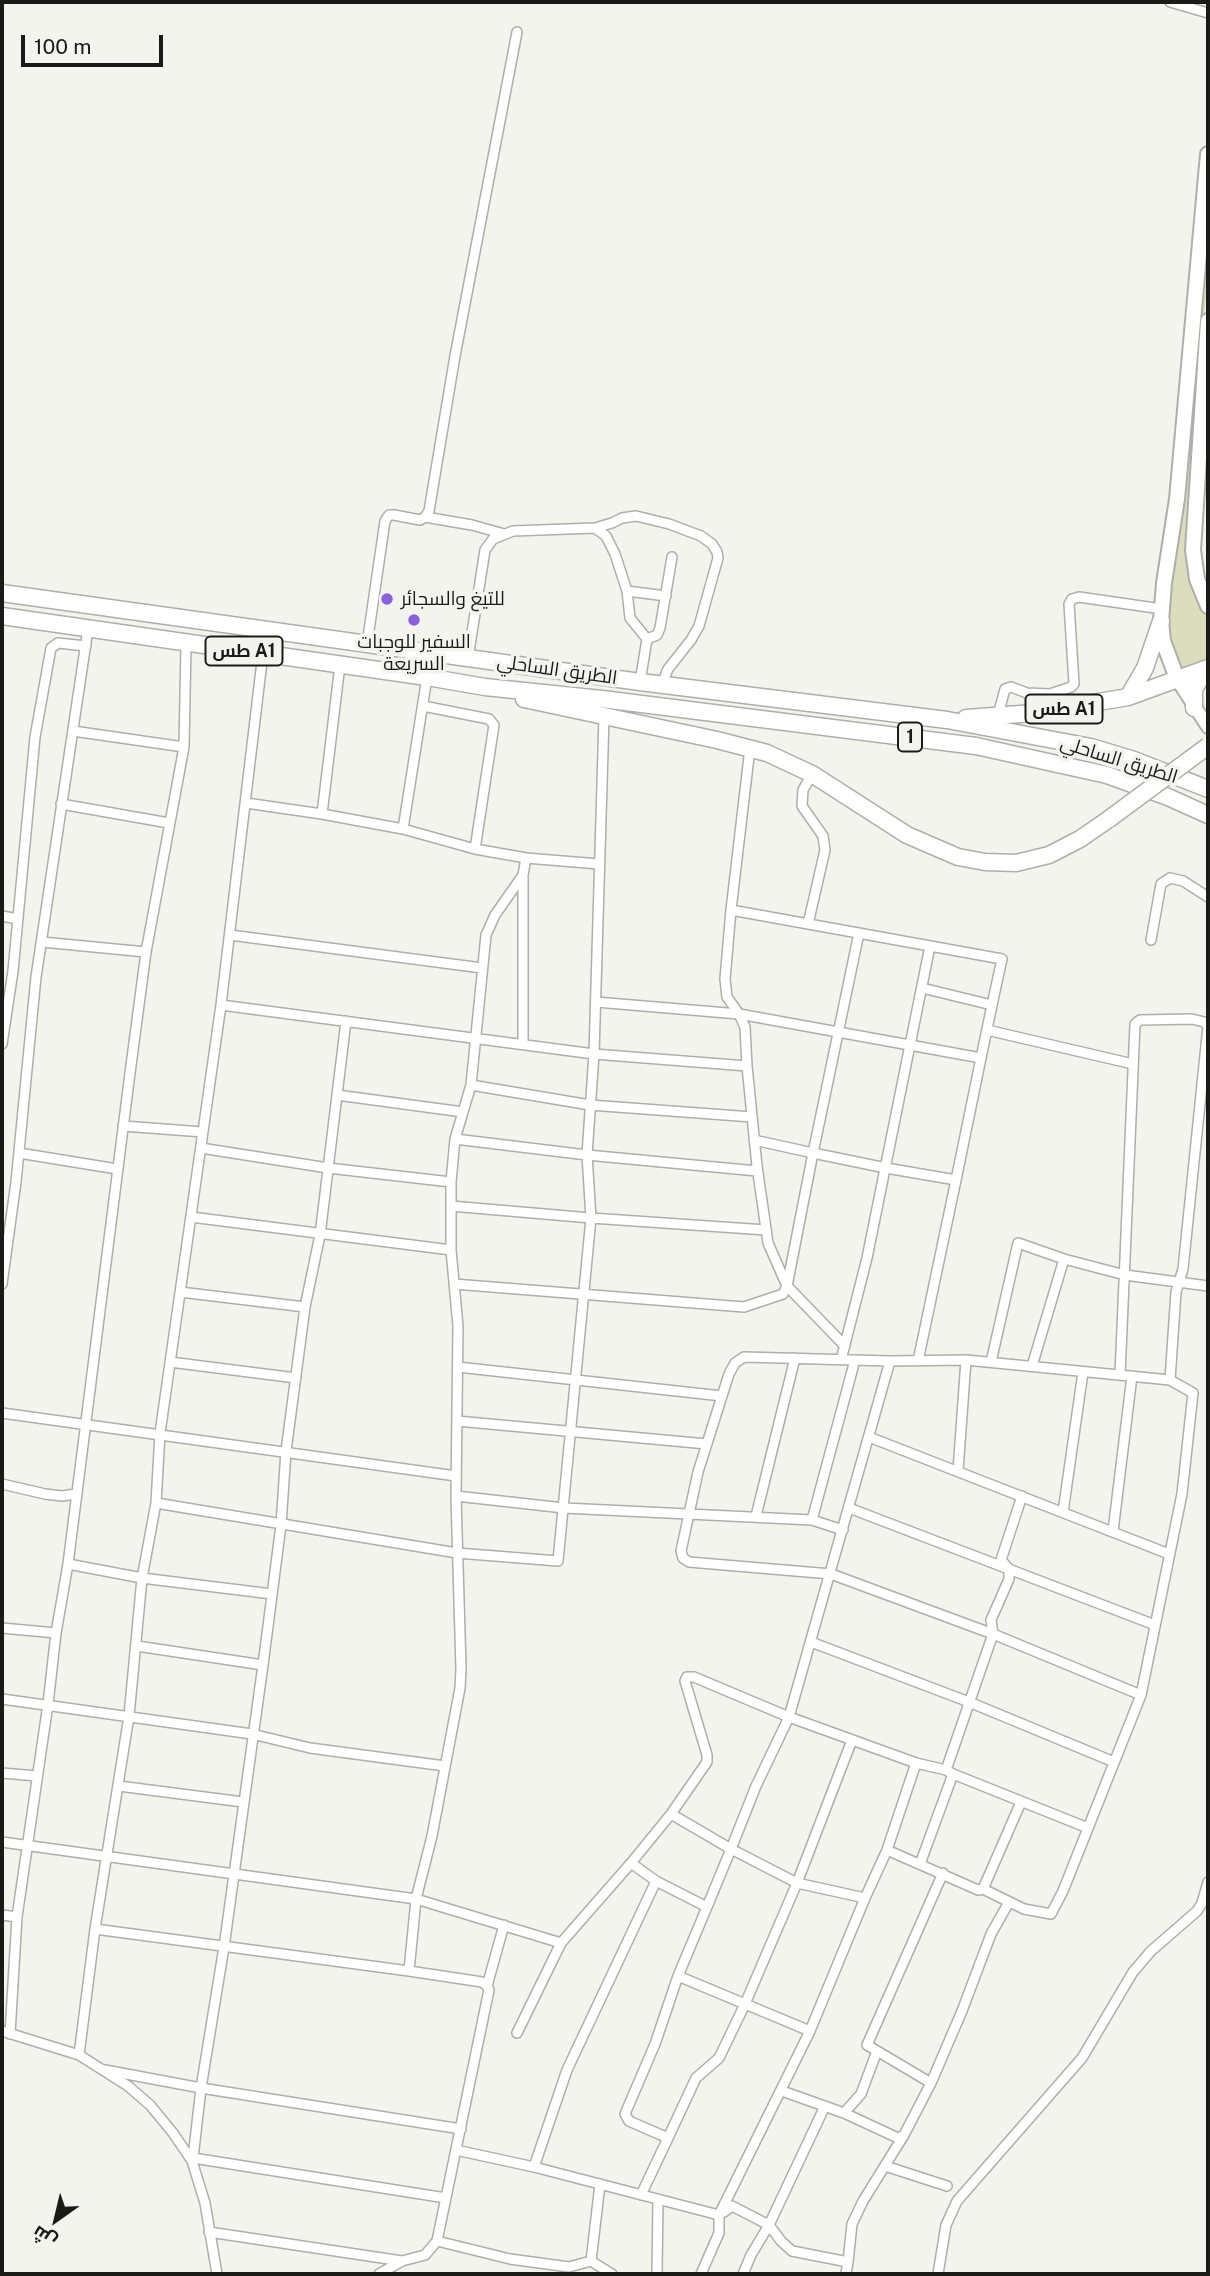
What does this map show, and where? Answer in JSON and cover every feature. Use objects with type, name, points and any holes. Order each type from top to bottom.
[{"type":"highway","name":"الطريق الساحلي","points":[[2,593],[132,609],[640,682],[947,720],[1091,747],[1134,760],[1208,789]]},
{"type":"highway","points":[[1128,697],[1145,668],[1161,615]]},
{"type":"highway","name":"الطريق الساحلي","points":[[2,617],[485,687],[976,746],[1107,775],[1208,815]]},
{"type":"highway","points":[[1194,708],[1194,689],[1208,669]]},
{"type":"highway","name":"الطريق الساحلي","points":[[947,720],[1080,707],[1128,697],[1208,669]]},
{"type":"highway","points":[[485,687],[534,702],[767,753],[812,774],[907,835],[958,857],[985,862],[1016,863],[1049,855],[1080,839],[1208,746]]},
{"type":"main road","points":[[1178,681],[1163,641],[1161,615],[1177,499],[1208,154]]},
{"type":"main road","points":[[1208,321],[1203,477],[1193,550],[1203,576],[1208,606]]},
{"type":"main road","points":[[1190,339],[1208,338]]},
{"type":"street","points":[[1170,2],[1208,13]]},
{"type":"street","points":[[367,644],[384,521],[388,515],[394,514],[420,520],[429,511],[455,356],[517,32]]},
{"type":"street","points":[[468,658],[485,550],[493,539],[513,531],[595,528],[622,517],[636,516],[668,524],[701,537],[712,544],[718,558],[699,626],[668,668],[662,684]]},
{"type":"street","points":[[425,517],[482,527],[504,534]]},
{"type":"street","points":[[595,528],[606,536],[627,591],[630,618],[647,639],[640,682]]},
{"type":"street","points":[[647,639],[657,635],[660,628],[672,558]]},
{"type":"street","points":[[627,591],[666,596]]},
{"type":"street","points":[[999,715],[1005,689],[1011,687],[1050,694],[1074,684],[1069,604],[1072,599],[1079,597],[1161,615]]},
{"type":"street","points":[[2,1284],[19,1153],[36,977],[88,629]]},
{"type":"street","points":[[2,1044],[13,971],[35,737],[51,648],[58,643],[86,646]]},
{"type":"street","points":[[186,644],[184,747],[146,952],[68,1564],[17,1917],[6,2033],[79,2055],[128,2086],[150,2105],[193,2160],[205,2203],[217,2274]]},
{"type":"street","points":[[79,2055],[95,1929],[129,1716],[142,1578],[156,1503],[160,1433],[221,1004],[263,653]]},
{"type":"street","points":[[322,814],[340,664]]},
{"type":"street","points":[[402,829],[427,677]]},
{"type":"street","points":[[1178,681],[1208,727]]},
{"type":"street","points":[[423,706],[489,719],[494,725],[475,849]]},
{"type":"street","points":[[156,1503],[457,1553],[558,1561],[591,1218],[586,1155],[594,1054],[604,717]]},
{"type":"street","points":[[73,731],[184,747]]},
{"type":"street","points":[[750,748],[731,910],[725,979],[727,997],[745,1027],[757,1171],[768,1243],[787,1286],[845,1346]]},
{"type":"street","points":[[808,924],[825,850],[823,836],[802,806],[803,790],[812,774]]},
{"type":"street","points":[[247,803],[402,829],[475,849],[526,858],[599,864]]},
{"type":"street","points":[[61,804],[169,822]]},
{"type":"street","points":[[523,1044],[523,876],[526,858]]},
{"type":"street","points":[[409,1970],[416,1899],[432,1836],[460,1688],[456,1496],[458,1326],[451,1250],[451,1182],[455,1139],[471,1085],[486,935],[495,915],[523,876]]},
{"type":"street","points":[[1151,940],[1161,884],[1170,878],[1183,881],[1208,897]]},
{"type":"street","points":[[731,910],[1002,959],[918,1361]]},
{"type":"street","points":[[2,916],[18,919]]},
{"type":"street","points":[[454,1284],[744,1307],[783,1294],[787,1286],[859,933]]},
{"type":"street","points":[[230,934],[482,968]]},
{"type":"street","points":[[42,942],[146,952]]},
{"type":"street","points":[[841,1360],[867,1258],[930,946]]},
{"type":"street","points":[[922,988],[992,1004]]},
{"type":"street","points":[[596,1002],[739,1014],[981,1058]]},
{"type":"street","points":[[221,1004],[594,1054],[747,1066]]},
{"type":"street","points":[[1120,1375],[1135,1024],[1140,1020],[1192,1019],[1208,1026],[1183,1269],[1176,1292],[1170,1380]]},
{"type":"street","points":[[193,2160],[201,2088],[224,1947],[263,1665],[281,1525],[286,1451],[305,1307],[320,1235],[346,1021]]},
{"type":"street","points":[[987,1030],[1133,1064]]},
{"type":"street","points":[[471,1085],[590,1105],[752,1117]]},
{"type":"street","points":[[337,1095],[463,1112]]},
{"type":"street","points":[[123,1126],[203,1132]]},
{"type":"street","points":[[455,1139],[586,1155],[757,1171]]},
{"type":"street","points":[[754,1140],[956,1180]]},
{"type":"street","points":[[201,1148],[328,1168],[451,1182]]},
{"type":"street","points":[[19,1153],[117,1169]]},
{"type":"street","points":[[451,1206],[766,1230]]},
{"type":"street","points":[[191,1217],[451,1250]]},
{"type":"street","points":[[991,1362],[1018,1243],[1064,1259],[1125,1275],[1208,1286]]},
{"type":"street","points":[[1032,1366],[1064,1259]]},
{"type":"street","points":[[180,1292],[305,1307]]},
{"type":"street","points":[[887,1850],[978,1890],[983,1889],[1024,1909],[1051,1914],[1141,1695],[1182,1494],[1193,1393],[1170,1380],[966,1360],[738,1358],[729,1374],[698,1472],[681,1551],[683,1558],[689,1562],[831,1574],[993,1634],[1141,1695]]},
{"type":"street","points":[[756,1516],[795,1358]]},
{"type":"street","points":[[812,1520],[855,1360]]},
{"type":"street","points":[[958,1471],[966,1360]]},
{"type":"street","points":[[668,2138],[629,2121],[625,2114],[755,1786],[789,1717],[890,1361]]},
{"type":"street","points":[[170,1362],[296,1378]]},
{"type":"street","points":[[458,1367],[722,1396]]},
{"type":"street","points":[[1063,1512],[1083,1372]]},
{"type":"street","points":[[1113,1531],[1132,1376]]},
{"type":"street","points":[[2,1413],[456,1475]]},
{"type":"street","points":[[457,1421],[707,1444]]},
{"type":"street","points":[[869,1437],[1170,1554]]},
{"type":"street","points":[[2,1484],[45,1494],[76,1494]]},
{"type":"street","points":[[456,1496],[564,1507],[812,1520],[843,1530]]},
{"type":"street","points":[[920,1864],[969,1702],[993,1634],[991,1619],[1009,1578],[1009,1569],[1001,1560],[1022,1496]]},
{"type":"street","points":[[849,1508],[1155,1625]]},
{"type":"street","points":[[68,1564],[142,1578],[272,1594]]},
{"type":"street","points":[[2,1628],[56,1633]]},
{"type":"street","points":[[811,1642],[969,1702],[1114,1762]]},
{"type":"street","points":[[137,1646],[263,1665]]},
{"type":"street","points":[[517,2033],[561,1943],[671,1814],[707,1762],[685,1681],[687,1677],[694,1677],[852,1740],[949,1772],[1088,1828]]},
{"type":"street","points":[[2,1699],[252,1734],[310,1748],[445,1766]]},
{"type":"street","points":[[641,2195],[696,2078],[719,2058],[745,2004],[797,1884],[852,1740]]},
{"type":"street","points":[[701,2274],[719,2234],[719,2216],[810,2031],[887,1850],[916,1763]]},
{"type":"street","points":[[2,1773],[37,1776]]},
{"type":"street","points":[[119,1786],[243,1802]]},
{"type":"street","points":[[983,1889],[1021,1802]]},
{"type":"street","points":[[671,1814],[797,1884],[865,1899]]},
{"type":"street","points":[[2,1842],[416,1899],[561,1943]]},
{"type":"street","points":[[631,1863],[656,1881],[707,1907]]},
{"type":"street","points":[[931,2083],[867,2045],[943,1873]]},
{"type":"street","points":[[534,2167],[567,2070],[656,1881]]},
{"type":"street","points":[[938,2274],[946,2225],[957,2201],[1082,2058],[1133,1972],[1151,1951],[1197,1911],[1208,1882]]},
{"type":"street","points":[[846,2274],[852,2224],[863,2201],[905,2135],[931,2083],[991,1934],[1009,1902]]},
{"type":"street","points":[[2,1915],[17,1917]]},
{"type":"street","points":[[379,2274],[402,2261],[425,2255],[437,2241],[489,1990],[487,1986],[504,1926]]},
{"type":"street","points":[[95,1929],[409,1970],[482,1982],[487,1986]]},
{"type":"street","points":[[678,1976],[810,2031]]},
{"type":"street","points":[[844,2113],[861,2094],[877,2051]]},
{"type":"street","points":[[105,2070],[461,2129]]},
{"type":"street","points":[[782,2091],[844,2113],[898,2138],[905,2135]]},
{"type":"street","points":[[743,2274],[825,2106]]},
{"type":"street","points":[[456,2150],[534,2167],[719,2216]]},
{"type":"street","points":[[193,2160],[446,2198]]},
{"type":"street","points":[[885,2166],[947,2186]]},
{"type":"street","points":[[591,2261],[600,2184]]},
{"type":"street","points":[[657,2274],[658,2199]]},
{"type":"street","points":[[719,2216],[732,2206],[769,2225],[792,2251],[848,2262]]},
{"type":"street","points":[[209,2232],[402,2261]]},
{"type":"street","points":[[437,2241],[510,2259],[569,2267],[591,2261],[612,2274]]},
{"type":"green space","points":[[1208,214],[1208,272],[1187,554],[1189,579],[1208,618],[1208,661],[1182,673],[1169,644],[1169,587],[1186,477]]},
{"type":"place","name":"للتيغ والسجائر","points":[[387,599]]},
{"type":"place","name":"السفير للوجبات السريعة","points":[[414,620]]}]
